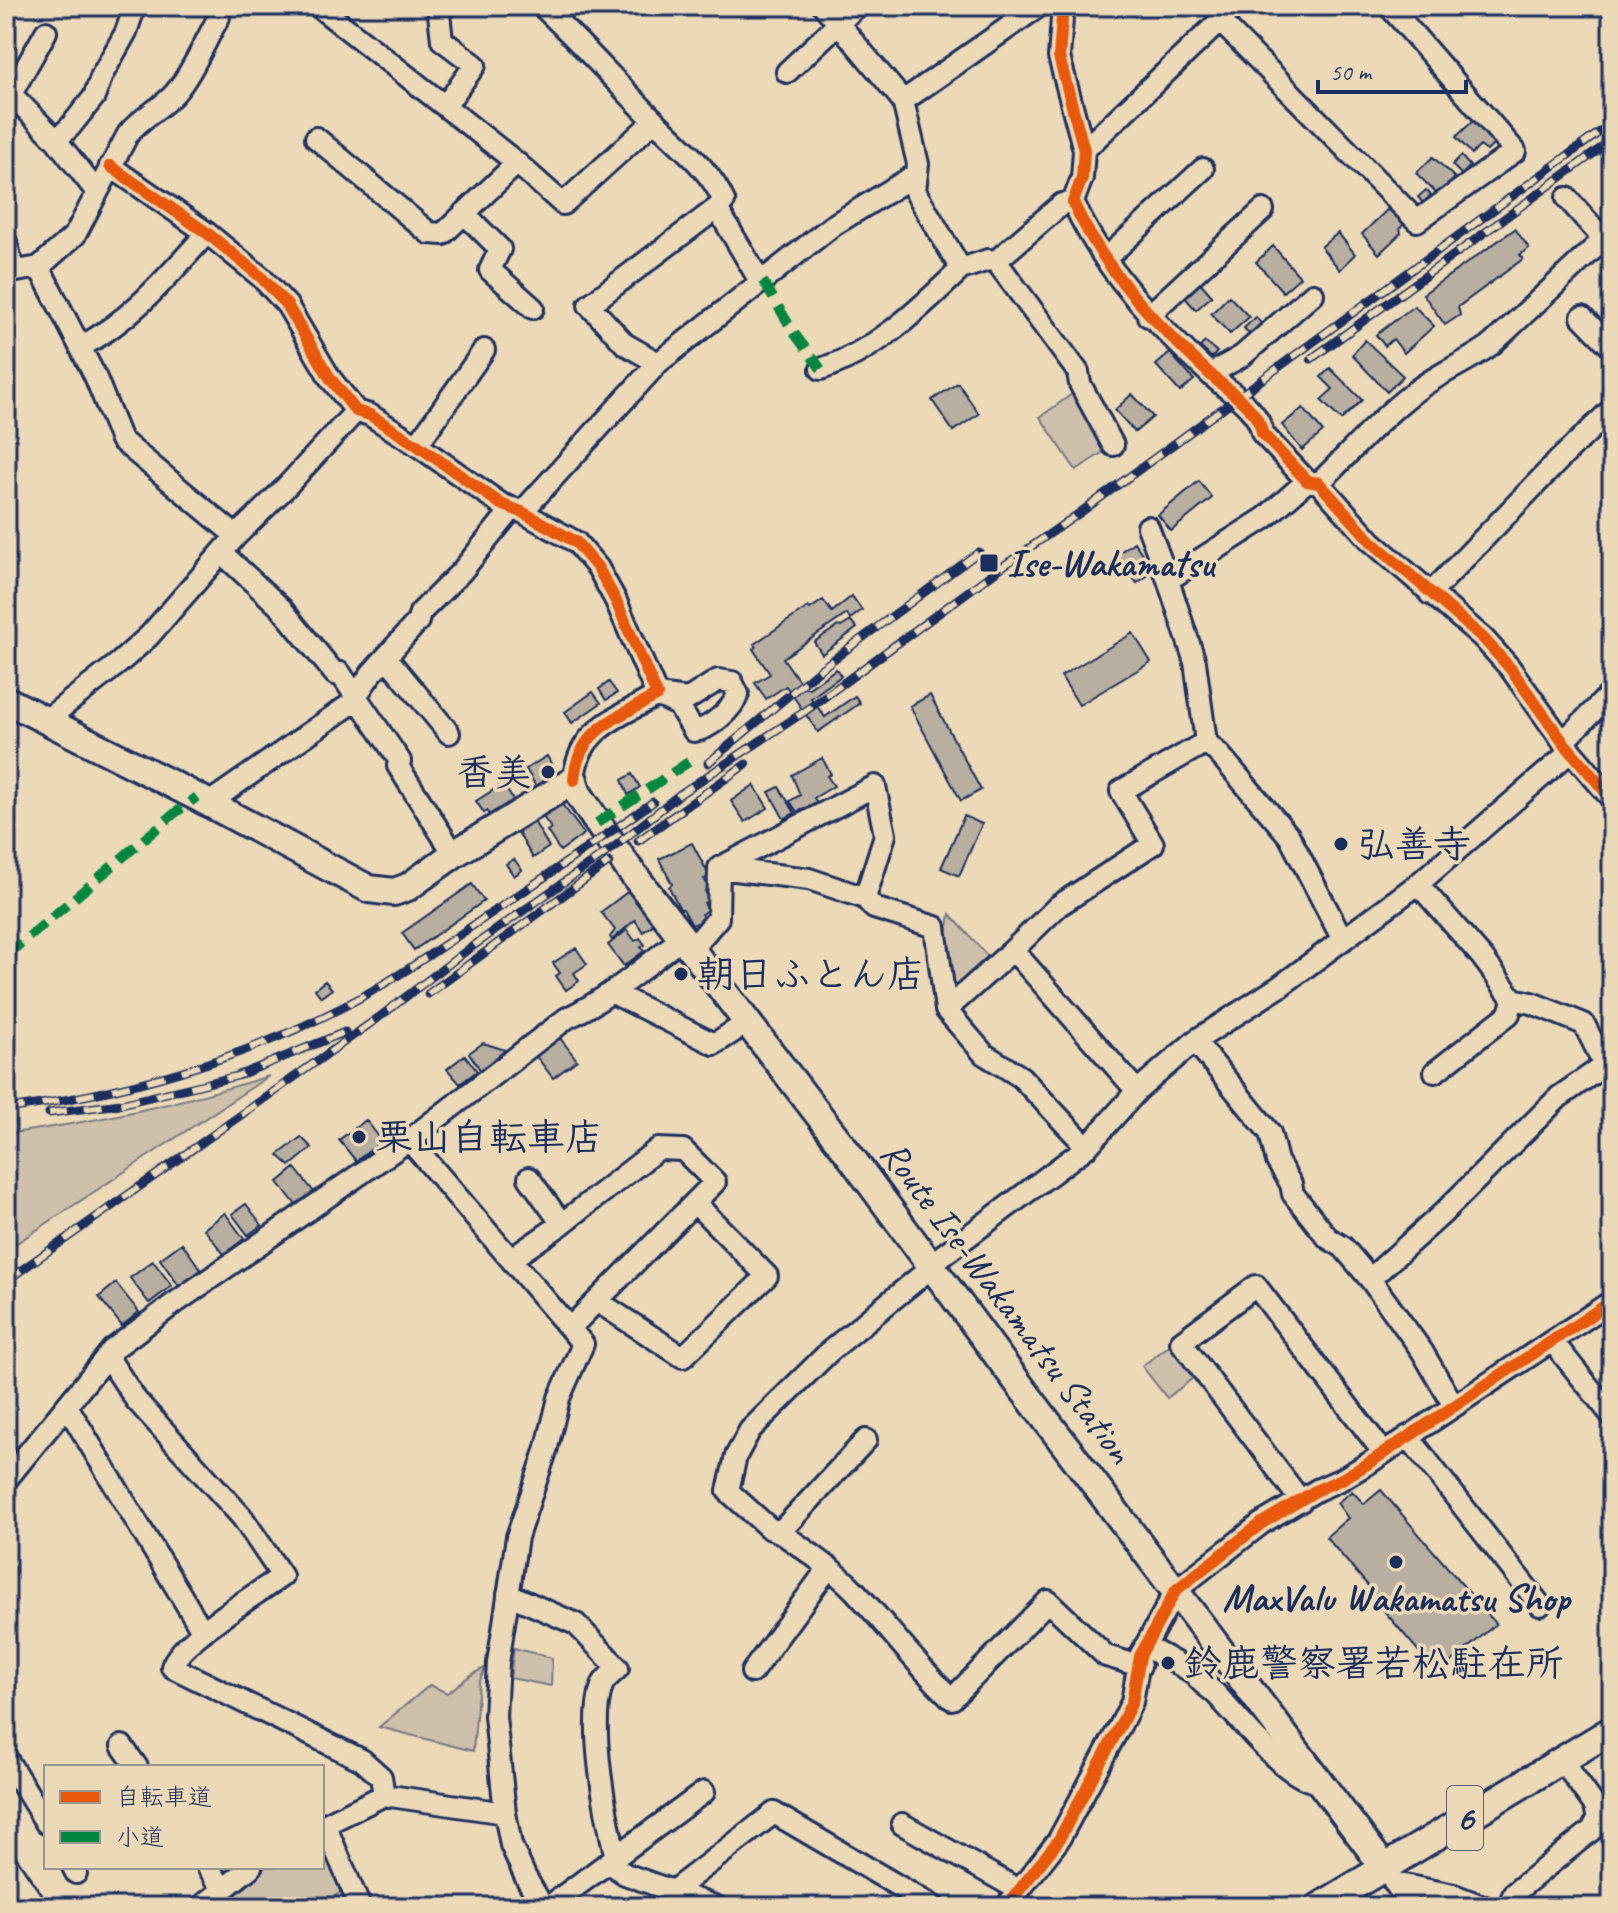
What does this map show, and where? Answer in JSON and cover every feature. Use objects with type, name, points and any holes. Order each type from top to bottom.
[{"type":"main road","points":[[6,700],[380,892],[394,892],[408,887],[454,854],[574,780]]},
{"type":"main road","name":"Route Ise-Wakamatsu Station","points":[[574,780],[577,792],[597,823],[686,944],[932,1265],[1389,1875]]},
{"type":"main road","name":"6","points":[[1319,1907],[1389,1875],[1612,1730]]},
{"type":"street","points":[[56,140],[94,97],[102,75],[126,32],[135,6]]},
{"type":"street","points":[[6,242],[10,272],[39,267],[75,235],[96,191],[136,124],[177,91],[219,17],[219,6]]},
{"type":"street","points":[[318,6],[517,163],[563,204],[654,121]]},
{"type":"street","points":[[445,106],[475,65],[442,40],[439,14],[446,6]]},
{"type":"street","points":[[542,6],[693,157],[724,201],[589,305],[625,344],[658,363]]},
{"type":"street","points":[[824,6],[903,101],[918,164],[915,191],[961,269]]},
{"type":"street","points":[[787,72],[857,6]]},
{"type":"street","points":[[903,101],[1039,6]]},
{"type":"street","points":[[1063,6],[1059,57],[1084,150],[1082,178],[1073,202],[1105,259],[1148,316],[1245,405],[1261,423],[1262,433],[1371,541],[1483,638],[1510,668],[1567,747],[1611,795]]},
{"type":"street","points":[[1084,150],[1235,6]]},
{"type":"street","points":[[1220,21],[1417,221],[1515,151],[1389,6]]},
{"type":"street","points":[[46,32],[8,91],[56,140],[96,191]]},
{"type":"street","points":[[316,138],[429,233],[443,234],[517,163]]},
{"type":"street","points":[[110,166],[207,233],[261,277],[287,305],[330,378],[356,411],[370,415],[417,445],[501,504],[576,542],[598,568],[616,601],[657,695],[591,734],[580,749],[574,780]]},
{"type":"street","points":[[1105,259],[1203,169]]},
{"type":"street","points":[[209,803],[357,697],[386,657],[418,621],[420,613],[658,363],[832,226],[915,175]]},
{"type":"street","points":[[1168,580],[1265,518],[1313,482],[1411,394],[1444,371],[1477,355],[1608,244],[1567,198]]},
{"type":"street","points":[[996,261],[1062,204],[1073,202]]},
{"type":"street","points":[[717,208],[761,283]]},
{"type":"street","points":[[1148,316],[1263,210]]},
{"type":"street","points":[[464,213],[500,249],[490,270],[533,308]]},
{"type":"street","points":[[80,347],[101,336],[149,297],[207,233]]},
{"type":"street","points":[[821,369],[841,363],[902,325],[961,269],[988,260],[996,261],[1078,372],[1080,384],[1113,445]]},
{"type":"street","points":[[39,267],[95,376],[121,440],[236,536]]},
{"type":"street","points":[[1210,374],[1242,356],[1313,294]]},
{"type":"street","points":[[1582,317],[1612,348]]},
{"type":"street","points":[[417,445],[484,350]]},
{"type":"street","points":[[1430,594],[1612,409]]},
{"type":"street","points":[[46,720],[149,636],[236,536],[307,466],[356,411]]},
{"type":"street","points":[[1148,527],[1195,662],[1206,742],[1289,836],[1343,940]]},
{"type":"street","points":[[223,554],[281,608],[335,674],[340,673],[400,761],[398,766],[454,854]]},
{"type":"street","points":[[386,657],[449,733]]},
{"type":"street","points":[[1319,1782],[1312,1782],[1286,1767],[1255,1739],[1194,1673],[1142,1656],[1106,1656],[1048,1601],[952,1699],[922,1670],[853,1589],[829,1567],[780,1532],[769,1528],[728,1491],[728,1481],[736,1456],[750,1430],[813,1367],[932,1265],[1087,1147],[1137,1091],[1195,1041],[1279,987],[1418,884],[1567,747],[1612,692]]},
{"type":"street","points":[[946,1010],[1058,906],[1153,844],[1121,791],[1206,742]]},
{"type":"street","points":[[719,868],[875,786],[885,835],[865,898]]},
{"type":"street","points":[[6,1480],[107,1356],[172,1305],[409,1140],[567,1018],[686,944],[718,918],[719,868]]},
{"type":"street","points":[[719,868],[809,879],[865,898],[874,908],[935,927],[946,1010],[984,1054],[1021,1077],[1087,1147]]},
{"type":"street","points":[[1370,1279],[1442,1214],[1559,1097],[1609,1073],[1584,1024],[1532,1003],[1513,999],[1482,957],[1418,884]]},
{"type":"street","points":[[1013,950],[1137,1091]]},
{"type":"street","points":[[611,992],[714,1044],[747,1023]]},
{"type":"street","points":[[1435,1072],[1509,1014],[1513,999]]},
{"type":"street","points":[[1195,1041],[1270,1133],[1277,1161],[1291,1184],[1293,1194],[1328,1238],[1343,1247],[1370,1279],[1422,1351],[1454,1406]]},
{"type":"street","points":[[409,1140],[583,1344],[559,1398],[546,1451],[517,1537],[498,1663],[495,1716],[505,1813],[511,1845],[542,1906],[613,1860],[704,1792]]},
{"type":"street","points":[[511,1259],[562,1224],[658,1149],[683,1150],[715,1182],[570,1328]]},
{"type":"street","points":[[529,1178],[562,1224]]},
{"type":"street","points":[[597,1301],[683,1357],[767,1276],[695,1203]]},
{"type":"street","points":[[1301,1501],[1181,1342],[1256,1286],[1383,1452]]},
{"type":"street","points":[[902,1824],[1013,1899],[1058,1841],[1121,1724],[1132,1702],[1142,1656],[1176,1590],[1250,1532],[1317,1490],[1342,1479],[1612,1301]]},
{"type":"street","points":[[1553,1342],[1612,1416]]},
{"type":"street","points":[[107,1356],[136,1400],[242,1517],[282,1576],[203,1632],[175,1659],[172,1667],[362,1760],[381,1777],[384,1795]]},
{"type":"street","points":[[67,1406],[203,1632]]},
{"type":"street","points":[[1408,1436],[1540,1605]]},
{"type":"street","points":[[780,1532],[866,1440]]},
{"type":"street","points":[[752,1672],[829,1567]]},
{"type":"street","points":[[508,1594],[576,1624],[618,1668],[602,1683],[598,1715],[599,1768],[613,1860],[625,1874],[717,1907]]},
{"type":"street","points":[[122,1746],[136,1765]]},
{"type":"street","points":[[6,1758],[44,1820]]},
{"type":"street","points":[[1508,1907],[1514,1893],[1592,1830],[1598,1819],[1595,1806],[1562,1760]]},
{"type":"street","points":[[324,1825],[384,1795],[505,1813]]},
{"type":"street","points":[[673,1891],[774,1813],[934,1907]]},
{"type":"street","points":[[324,1827],[360,1907]]},
{"type":"street","points":[[6,1863],[36,1907]]},
{"type":"street","points":[[209,1869],[223,1889]]},
{"type":"street","points":[[201,1907],[248,1869]]},
{"type":"street","points":[[1389,1875],[1410,1907]]},
{"type":"street","points":[[1389,1875],[1485,1907]]},
{"type":"shaded area","points":[[1079,389],[1111,447],[1076,470],[1040,417]]},
{"type":"shaded area","points":[[950,914],[992,961],[958,991],[948,985],[945,946]]},
{"type":"shaded area","points":[[269,1076],[17,1243],[6,1232],[6,1134],[139,1111]]},
{"type":"shaded area","points":[[1173,1343],[1197,1375],[1167,1398],[1142,1366]]},
{"type":"shaded area","points":[[514,1648],[552,1658],[551,1686],[510,1678]]},
{"type":"shaded area","points":[[485,1668],[479,1683],[473,1751],[379,1727],[430,1685],[447,1693]]},
{"type":"shaded area","points":[[324,1840],[346,1887],[323,1907],[213,1907],[262,1869],[324,1869]]},
{"type":"building","points":[[1475,119],[1496,142],[1487,151],[1480,146],[1472,154],[1456,137]]},
{"type":"building","points":[[1461,156],[1470,166],[1462,175],[1452,165]]},
{"type":"building","points":[[1433,157],[1455,178],[1438,195],[1416,173]]},
{"type":"building","points":[[1426,190],[1431,195],[1423,203],[1418,197]]},
{"type":"building","points":[[1388,209],[1404,224],[1400,228],[1401,233],[1379,254],[1362,234]]},
{"type":"building","points":[[1515,229],[1529,248],[1520,255],[1523,259],[1458,307],[1460,315],[1445,325],[1423,294]]},
{"type":"building","points":[[1338,233],[1355,254],[1340,270],[1321,247]]},
{"type":"building","points":[[1273,246],[1300,277],[1283,292],[1256,262]]},
{"type":"building","points":[[1198,280],[1212,296],[1196,310],[1182,294]]},
{"type":"building","points":[[1229,296],[1249,317],[1230,334],[1211,314]]},
{"type":"building","points":[[1414,306],[1434,326],[1404,353],[1393,339],[1385,346],[1376,335]]},
{"type":"building","points":[[1256,317],[1262,325],[1250,335],[1244,328]]},
{"type":"building","points":[[1365,340],[1403,376],[1387,392],[1352,355]]},
{"type":"building","points":[[1205,342],[1217,352],[1212,358],[1200,347]]},
{"type":"building","points":[[1170,353],[1194,380],[1180,392],[1156,365]]},
{"type":"building","points":[[1330,368],[1362,400],[1341,420],[1321,400],[1333,389],[1321,377]]},
{"type":"building","points":[[958,383],[979,414],[953,431],[932,400]]},
{"type":"building","points":[[1132,394],[1153,417],[1135,432],[1115,410]]},
{"type":"building","points":[[1303,408],[1323,432],[1302,450],[1282,425]]},
{"type":"building","points":[[1199,481],[1212,498],[1171,531],[1158,515]]},
{"type":"building","points":[[1134,542],[1154,571],[1137,583],[1116,555]]},
{"type":"building","points":[[852,596],[862,610],[850,619],[847,614],[783,658],[804,688],[809,688],[836,669],[841,676],[811,698],[825,717],[855,696],[860,703],[818,732],[786,686],[766,699],[755,683],[770,674],[753,649],[756,647],[754,644],[808,607],[810,609],[823,600],[832,612]]},
{"type":"building","points":[[851,621],[857,628],[822,654],[814,642]]},
{"type":"building","points":[[1133,633],[1151,662],[1079,705],[1061,676]]},
{"type":"building","points":[[609,682],[617,693],[606,700],[599,689]]},
{"type":"building","points":[[593,692],[601,703],[572,723],[565,712]]},
{"type":"building","points":[[930,695],[981,790],[961,801],[910,706]]},
{"type":"building","points":[[547,756],[559,777],[538,790],[526,769]]},
{"type":"building","points":[[822,758],[831,774],[827,776],[834,786],[814,798],[817,803],[797,812],[790,801],[800,795],[792,775]]},
{"type":"building","points":[[632,774],[640,787],[628,795],[622,780]]},
{"type":"building","points":[[503,784],[515,803],[490,818],[476,801]]},
{"type":"building","points":[[754,785],[768,808],[745,822],[731,801]]},
{"type":"building","points":[[779,787],[795,813],[784,819],[769,792]]},
{"type":"building","points":[[559,800],[584,834],[560,851],[547,831],[551,828],[540,813]]},
{"type":"building","points":[[964,816],[982,824],[959,876],[941,868]]},
{"type":"building","points":[[532,818],[549,847],[533,858],[516,829]]},
{"type":"building","points":[[692,843],[710,877],[704,879],[710,888],[705,891],[710,900],[704,903],[708,910],[701,914],[705,920],[692,925],[669,887],[672,884],[659,859]]},
{"type":"building","points":[[514,859],[522,870],[514,876],[506,864]]},
{"type":"building","points":[[472,884],[484,901],[414,950],[402,933]]},
{"type":"building","points":[[630,890],[655,923],[643,932],[635,920],[612,940],[610,937],[615,930],[601,912]]},
{"type":"building","points":[[627,930],[635,941],[640,938],[645,945],[641,947],[644,951],[624,966],[608,945]]},
{"type":"building","points":[[576,948],[587,964],[574,973],[579,981],[566,990],[556,976],[560,973],[553,963]]},
{"type":"building","points":[[325,981],[332,989],[321,997],[315,989]]},
{"type":"building","points":[[560,1038],[577,1060],[553,1078],[536,1056]]},
{"type":"building","points":[[483,1043],[505,1050],[481,1071],[469,1053]]},
{"type":"building","points":[[465,1055],[477,1071],[460,1084],[447,1069]]},
{"type":"building","points":[[366,1120],[382,1141],[356,1161],[339,1140]]},
{"type":"building","points":[[301,1137],[312,1148],[290,1166],[278,1155]]},
{"type":"building","points":[[295,1168],[314,1192],[297,1206],[278,1182]]},
{"type":"building","points":[[246,1204],[262,1225],[248,1235],[232,1214]]},
{"type":"building","points":[[225,1213],[244,1239],[224,1254],[204,1229]]},
{"type":"building","points":[[182,1243],[201,1270],[179,1286],[160,1259]]},
{"type":"building","points":[[153,1261],[172,1286],[149,1303],[130,1278]]},
{"type":"building","points":[[116,1283],[139,1312],[122,1326],[99,1297]]},
{"type":"building","name":"MaxValu Wakamatsu Shop","points":[[1381,1490],[1496,1624],[1441,1671],[1432,1667],[1326,1537],[1348,1518],[1337,1503],[1352,1491],[1364,1504]]},
{"type":"railway","points":[[6,1281],[378,1018],[466,951],[614,847],[680,794],[804,712],[1612,123]]},
{"type":"railway","points":[[1311,359],[1612,140]]},
{"type":"railway","points":[[708,763],[819,670],[979,552]]},
{"type":"railway","points":[[638,841],[746,764]]},
{"type":"railway","points":[[6,1109],[92,1094],[179,1072],[304,1026],[362,997],[416,964],[653,802]]},
{"type":"railway","points":[[428,994],[609,862]]},
{"type":"railway","points":[[49,1113],[121,1104],[237,1076],[345,1032]]},
{"type":"marked path","points":[[763,281],[794,333],[821,369]]},
{"type":"marked path","points":[[597,823],[690,761]]},
{"type":"marked path","points":[[6,956],[197,797]]},
{"type":"cycle path","points":[[1063,6],[1059,57],[1084,150],[1082,178],[1073,202],[1100,251],[1151,316],[1249,408],[1262,433],[1307,481],[1319,483],[1371,541],[1483,638],[1510,668],[1563,742],[1612,799]]},
{"type":"cycle path","points":[[110,166],[207,233],[261,277],[287,305],[330,378],[356,411],[370,415],[417,445],[501,504],[576,542],[598,568],[616,601],[657,695],[614,719],[591,737],[577,762],[574,780]]},
{"type":"cycle path","points":[[1006,1907],[1058,1841],[1121,1724],[1132,1702],[1140,1656],[1176,1590],[1262,1523],[1369,1463],[1612,1301]]},
{"type":"place","name":"Ise-Wakamatsu","points":[[989,563]]},
{"type":"place","name":"香美","points":[[548,772]]},
{"type":"place","name":"弘善寺","points":[[1341,844]]},
{"type":"place","name":"朝日ふとん店","points":[[681,974]]},
{"type":"place","name":"栗山自転車店","points":[[359,1137]]},
{"type":"place","name":"MaxValu Wakamatsu Shop","points":[[1396,1562]]},
{"type":"place","name":"鈴鹿警察署若松駐在所","points":[[1168,1663]]}]
